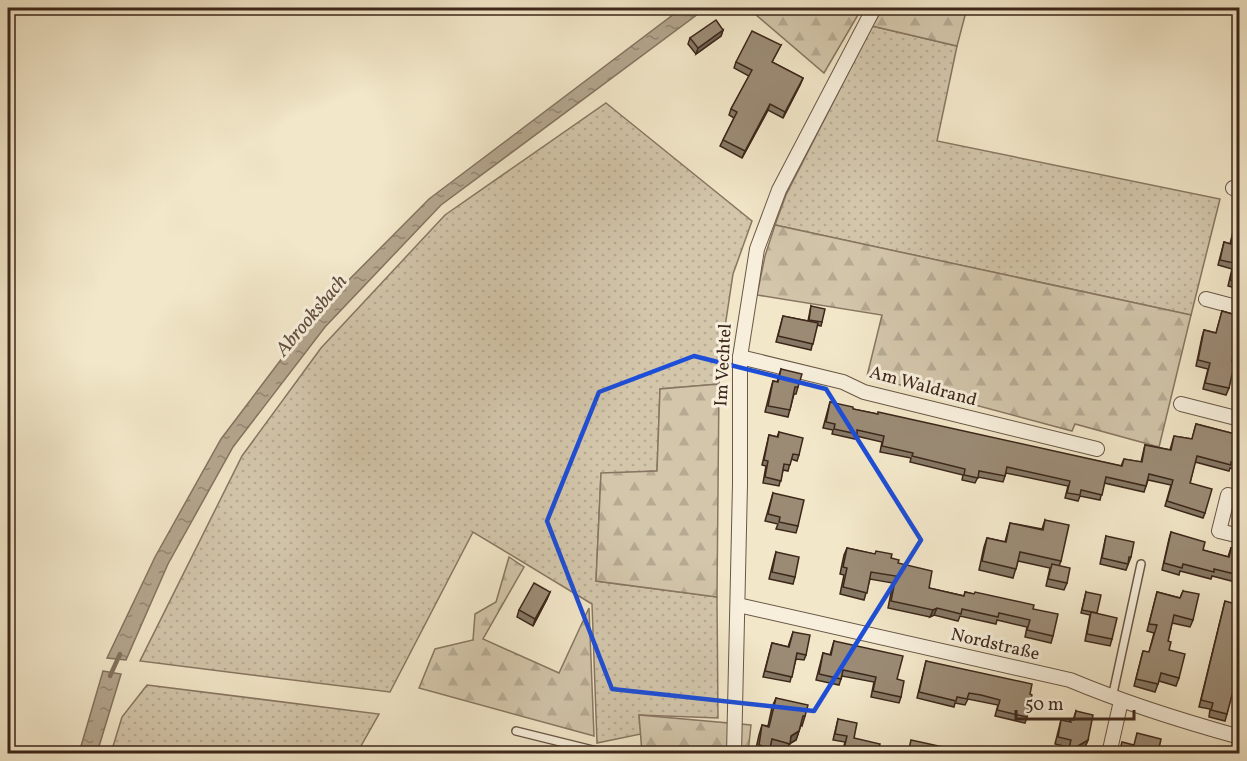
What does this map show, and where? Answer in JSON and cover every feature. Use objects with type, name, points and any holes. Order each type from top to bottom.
[{"type":"street","name":"Im Vechtel","points":[[734,753],[740,357],[757,249],[779,190],[874,8]]},
{"type":"street","points":[[1206,299],[1239,308]]},
{"type":"street","name":"Am Waldrand","points":[[740,357],[843,382],[864,392],[1097,449]]},
{"type":"street","points":[[1180,404],[1239,419]]},
{"type":"street","points":[[1239,498],[1228,495],[1219,531],[1239,536]]},
{"type":"street","name":"Nordstraße","points":[[738,605],[1070,680],[1116,699],[1239,737]]},
{"type":"street","points":[[1109,753],[1116,699]]},
{"type":"lane","points":[[1116,699],[1141,564]]},
{"type":"lane","points":[[516,731],[609,753]]},
{"type":"highlighted area","points":[[694,356],[826,389],[921,540],[814,711],[612,689],[547,521],[599,392]]},
{"type":"green space","points":[[748,8],[862,8],[824,73]]},
{"type":"green space","points":[[883,8],[967,8],[957,46],[872,26]]},
{"type":"green space","points":[[872,26],[957,46],[937,141],[1220,199],[1191,315],[775,225],[786,195]]},
{"type":"green space","points":[[606,103],[752,221],[733,274],[719,384],[660,389],[657,471],[601,474],[596,581],[717,597],[718,718],[639,715],[641,734],[597,743],[592,604],[473,532],[390,692],[140,661],[242,456],[321,348],[445,215]]},
{"type":"green space","points":[[775,225],[1191,315],[1159,447],[1075,424],[1072,431],[867,376],[882,315],[757,295],[765,256]]},
{"type":"green space","points":[[719,384],[717,597],[596,581],[601,473],[657,471],[660,389]]},
{"type":"green space","points":[[509,557],[524,567],[483,639],[559,673],[589,608],[594,736],[419,688],[435,649],[473,640],[475,614],[496,602]]},
{"type":"green space","points":[[147,685],[379,714],[357,753],[111,753],[122,717]]},
{"type":"green space","points":[[639,715],[751,725],[748,753],[642,753]]},
{"type":"water","points":[[682,8],[706,8],[441,205],[325,327],[233,447],[168,564],[126,660],[107,658],[155,557],[221,439],[317,312],[429,199]]},
{"type":"water","points":[[103,671],[121,674],[97,753],[79,753]]},
{"type":"building","points":[[716,20],[723,30],[698,48],[690,38]]},
{"type":"building","points":[[752,31],[781,45],[772,62],[803,78],[785,112],[770,104],[745,151],[723,140],[737,112],[731,109],[752,70],[736,62]]},
{"type":"building","points":[[1239,209],[1239,283],[1230,280],[1234,263],[1220,260],[1224,242],[1231,244]]},
{"type":"building","points":[[811,306],[825,309],[822,322],[809,320]]},
{"type":"building","points":[[1222,311],[1239,316],[1239,337],[1237,337],[1232,361],[1235,362],[1229,388],[1205,383],[1210,363],[1198,360],[1204,330],[1216,333]]},
{"type":"building","points":[[783,316],[818,323],[813,344],[778,336]]},
{"type":"building","points":[[781,369],[802,374],[798,387],[795,387],[790,410],[768,406],[773,381],[778,382]]},
{"type":"building","points":[[830,402],[853,407],[853,409],[878,414],[878,412],[1122,466],[1124,459],[1142,462],[1145,445],[1171,450],[1174,436],[1192,439],[1196,424],[1239,435],[1239,465],[1197,456],[1190,483],[1212,489],[1205,513],[1167,501],[1173,480],[1149,474],[1146,486],[1106,477],[1102,495],[1081,490],[1080,495],[1067,493],[1070,481],[1007,467],[1005,476],[979,471],[978,478],[964,475],[965,469],[882,446],[884,436],[857,430],[857,434],[834,429],[835,424],[826,422]]},
{"type":"building","points":[[779,432],[803,438],[799,455],[793,454],[790,465],[784,464],[781,481],[765,477],[768,461],[764,460],[769,435],[778,437]]},
{"type":"building","points":[[773,493],[804,500],[798,526],[779,522],[780,517],[768,514]]},
{"type":"building","points":[[1045,520],[1069,525],[1061,561],[1020,552],[1016,569],[982,561],[987,538],[1006,542],[1010,523],[1043,530]]},
{"type":"building","points":[[1171,532],[1205,542],[1203,550],[1229,557],[1231,548],[1239,550],[1239,575],[1214,569],[1214,572],[1183,564],[1182,568],[1164,563]]},
{"type":"building","points":[[1106,536],[1134,542],[1128,564],[1102,558]]},
{"type":"building","points":[[847,548],[875,554],[876,551],[892,554],[891,558],[899,560],[898,563],[932,571],[929,588],[964,596],[965,592],[974,594],[975,592],[1034,605],[1033,609],[1058,614],[1053,636],[1027,630],[1030,620],[999,613],[998,617],[962,609],[961,614],[891,601],[896,576],[871,572],[867,593],[843,587],[847,568],[843,567]]},
{"type":"building","points":[[776,552],[799,557],[795,577],[772,572]]},
{"type":"building","points":[[1052,564],[1070,568],[1067,583],[1048,579]]},
{"type":"building","points":[[534,583],[550,592],[535,619],[519,610]]},
{"type":"building","points":[[1183,591],[1199,594],[1193,620],[1174,615],[1168,641],[1171,642],[1169,650],[1185,654],[1179,678],[1161,673],[1158,684],[1136,679],[1143,651],[1149,652],[1157,625],[1149,624],[1157,592],[1180,598]]},
{"type":"building","points":[[1086,592],[1101,595],[1097,613],[1082,610]]},
{"type":"building","points":[[1225,601],[1239,605],[1239,656],[1235,671],[1238,672],[1227,714],[1211,710],[1213,703],[1201,700]]},
{"type":"building","points":[[1091,612],[1117,618],[1112,639],[1087,634]]},
{"type":"building","points":[[793,632],[810,635],[806,655],[797,653],[792,677],[765,671],[772,643],[789,647]]},
{"type":"building","points":[[834,641],[903,656],[897,679],[904,681],[901,697],[873,691],[876,677],[843,670],[841,679],[819,674],[823,653],[831,655]]},
{"type":"building","points":[[926,661],[1032,684],[1027,717],[997,710],[1000,700],[981,695],[969,693],[967,699],[957,697],[956,701],[919,692]]},
{"type":"building","points":[[776,698],[808,705],[799,731],[791,736],[790,744],[772,739],[770,748],[759,745],[762,725],[769,727]]},
{"type":"building","points":[[1076,711],[1093,715],[1088,740],[1068,752],[1071,740],[1058,737],[1061,720],[1071,722],[1070,719],[1074,720]]},
{"type":"building","points":[[838,719],[857,723],[854,738],[880,744],[878,751],[889,753],[843,753],[847,736],[835,734]]},
{"type":"building","points":[[1137,733],[1161,739],[1158,753],[1119,753],[1122,742],[1134,745]]},
{"type":"building","points":[[911,740],[948,748],[947,753],[908,753]]},
{"type":"waterway","name":"Abrooksbach","points":[[110,676],[120,654]]}]
